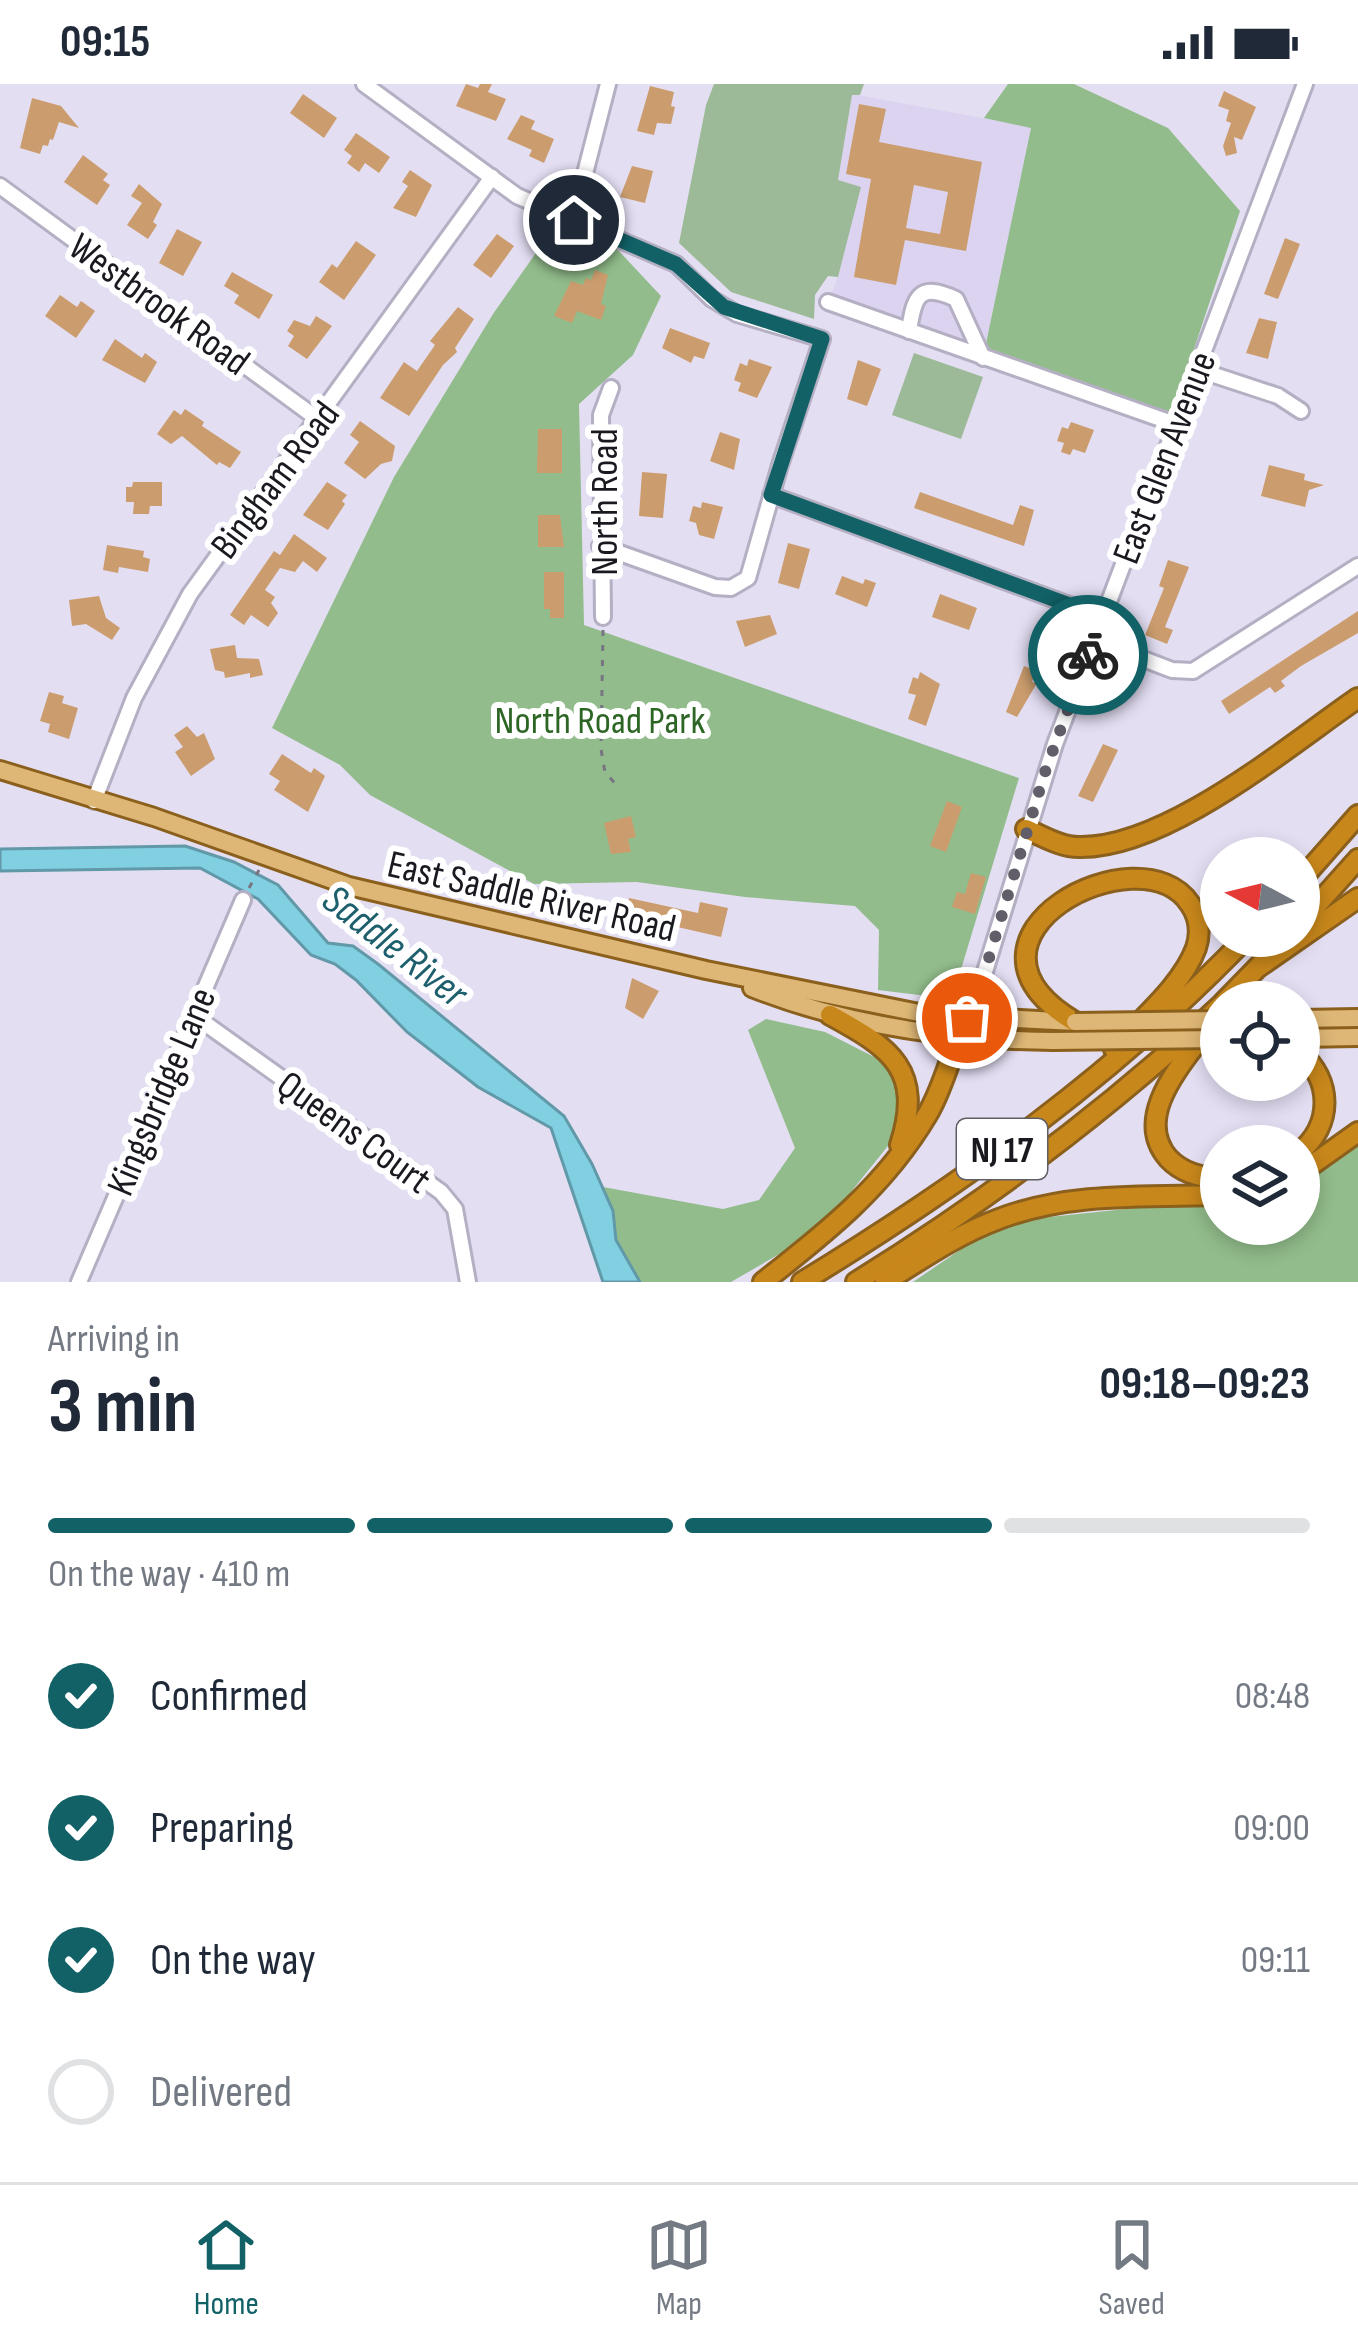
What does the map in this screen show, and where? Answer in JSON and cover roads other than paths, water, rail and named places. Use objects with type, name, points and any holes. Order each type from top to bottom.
[{"type":"highway","points":[[1026,829],[1077,848],[1145,833],[1210,799],[1358,698]]},
{"type":"highway","points":[[1320,858],[1358,815]]},
{"type":"highway","points":[[1320,902],[1358,859]]},
{"type":"highway","points":[[1075,1022],[1044,1003],[1030,984],[1025,955],[1040,919],[1063,902],[1115,881],[1150,878],[1176,889],[1197,920],[1192,956],[1075,1095]]},
{"type":"highway","points":[[1260,966],[1358,898]]},
{"type":"highway","name":"NJ 17","points":[[802,1282],[955,1184],[1075,1095],[1228,957]]},
{"type":"highway","name":"NJ 17","points":[[1245,981],[1268,957]]},
{"type":"highway","points":[[830,1015],[874,1041],[905,1072],[906,1124],[889,1171]]},
{"type":"highway","name":"NJ 17","points":[[856,1282],[980,1202],[1058,1144],[1135,1084],[1200,1024]]},
{"type":"highway","points":[[763,1282],[849,1214],[889,1171],[928,1114],[963,1027]]},
{"type":"highway","points":[[1200,1038],[1163,1095],[1155,1122],[1159,1142],[1170,1160],[1200,1175]]},
{"type":"highway","points":[[1320,1081],[1325,1100],[1320,1125]]},
{"type":"highway","points":[[1320,1159],[1358,1132]]},
{"type":"highway","points":[[885,1282],[955,1239],[1033,1208],[1111,1198],[1200,1196]]},
{"type":"main road","name":"East Saddle River Road","points":[[0,770],[154,817],[349,886],[963,1027]]},
{"type":"main road","name":"East Saddle River Road","points":[[706,970],[830,1015],[963,1027],[1200,1020]]},
{"type":"main road","points":[[1320,1019],[1358,1018]]},
{"type":"main road","points":[[963,1027],[1053,1041],[1200,1039]]},
{"type":"main road","points":[[1320,1038],[1358,1037]]},
{"type":"street","points":[[364,84],[518,196],[676,264],[724,307],[822,339],[748,578],[731,588],[716,587],[601,546]]},
{"type":"street","points":[[574,220],[608,84]]},
{"type":"street","name":"East Glen Avenue","points":[[963,1027],[979,991],[1026,829],[1102,617],[1305,84]]},
{"type":"street","name":"Bingham Road","points":[[94,801],[134,698],[190,594],[492,177]]},
{"type":"street","name":"Westbrook Road","points":[[0,186],[320,420]]},
{"type":"street","points":[[909,331],[911,308],[918,296],[928,290],[944,293],[956,299],[983,358]]},
{"type":"street","points":[[828,302],[1175,424]]},
{"type":"street","points":[[1196,369],[1278,396],[1301,411]]},
{"type":"street","name":"North Road","points":[[603,617],[601,416],[611,388]]},
{"type":"street","points":[[771,495],[1102,617]]},
{"type":"street","points":[[1094,640],[1172,670],[1193,670],[1358,566]]},
{"type":"street","name":"Kingsbridge Lane","points":[[79,1282],[243,900]]},
{"type":"street","name":"Queens Court","points":[[192,1014],[441,1192],[455,1209],[468,1282]]},
{"type":"water","points":[[185,846],[234,862],[278,885],[328,943],[353,946],[378,964],[564,1116],[592,1164],[613,1211],[616,1240],[640,1282],[603,1282],[551,1128],[478,1087],[407,1032],[356,980],[335,964],[311,955],[258,899],[200,868],[0,871],[0,849]]},
{"type":"park label","name":"North Road Park","points":[[600,719]]},
{"type":"water label","name":"Saddle River","points":[[396,945]]}]
